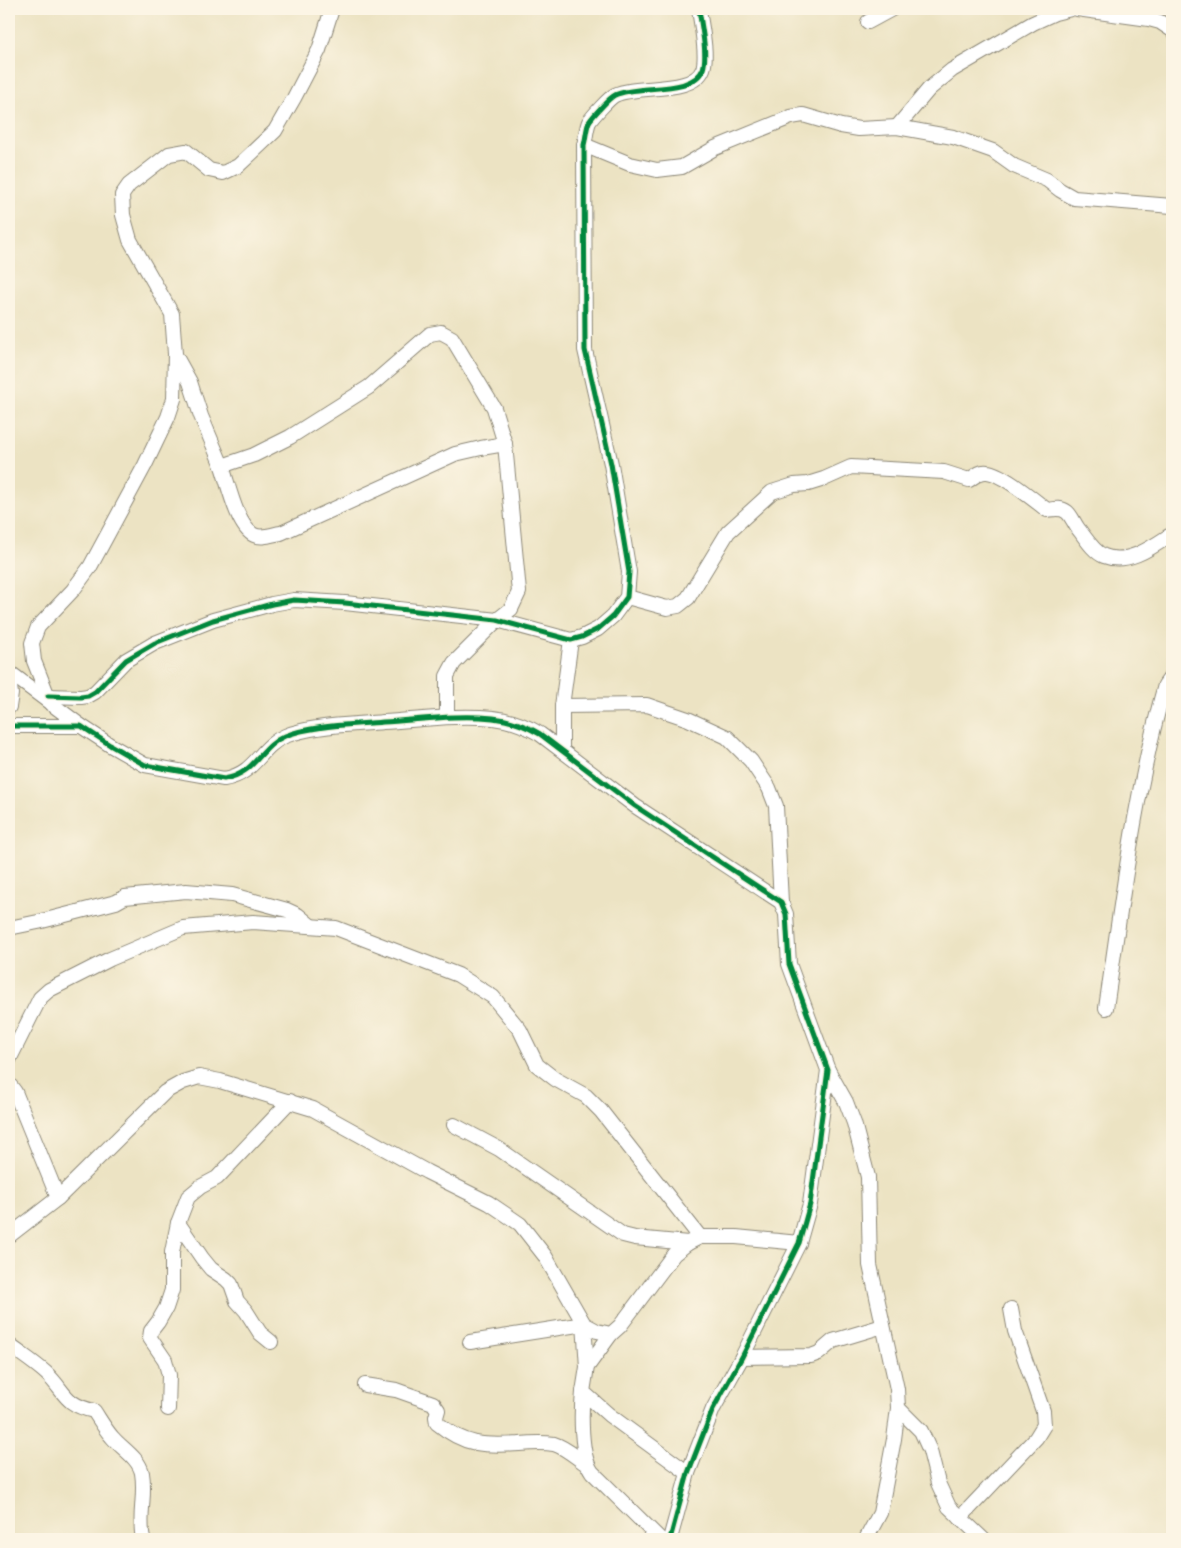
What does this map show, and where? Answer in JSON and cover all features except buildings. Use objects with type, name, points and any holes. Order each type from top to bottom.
[{"type":"street","points":[[49,700],[34,661],[32,643],[38,627],[73,590],[90,567],[146,465],[168,417],[174,399],[175,354],[172,314],[130,240],[123,215],[122,195],[129,185],[169,154],[186,151],[209,170],[223,173],[238,166],[275,131],[280,123],[319,50],[332,9]]},
{"type":"street","points":[[49,700],[88,696],[95,692],[126,660],[155,643],[213,620],[279,602],[294,600],[345,603],[498,620],[571,640],[598,629],[613,616],[627,597],[629,572],[611,464],[585,350],[584,145],[589,122],[614,95],[647,88],[680,86],[694,81],[703,69],[705,47],[699,9]]},
{"type":"street","points":[[868,22],[892,9]]},
{"type":"street","points":[[897,127],[929,89],[952,70],[1033,23],[1055,13],[1071,9]]},
{"type":"street","points":[[1078,9],[1149,19],[1160,22],[1172,30]]},
{"type":"street","points":[[584,145],[630,164],[657,170],[682,167],[715,148],[791,117],[803,115],[859,129],[897,127],[953,137],[992,151],[1014,166],[1048,180],[1074,198],[1172,206]]},
{"type":"street","points":[[222,466],[254,455],[290,437],[369,387],[430,334],[441,332],[452,338],[494,408],[505,444],[519,592],[511,609],[454,663],[447,676],[448,717]]},
{"type":"street","points":[[175,354],[190,382],[201,416],[222,466],[241,523],[253,535],[262,536],[280,533],[455,454],[505,444]]},
{"type":"street","points":[[627,597],[667,608],[678,606],[688,598],[728,532],[772,492],[794,485],[824,480],[852,467],[944,472],[969,480],[981,472],[1000,476],[1048,510],[1059,508],[1067,512],[1075,526],[1103,556],[1121,559],[1144,552],[1172,536]]},
{"type":"street","points":[[562,750],[562,706],[571,640]]},
{"type":"street","points":[[9,672],[110,746],[146,765],[224,779],[236,778],[248,769],[272,744],[296,732],[339,726],[448,717],[493,718],[524,724],[562,750],[635,806],[781,902]]},
{"type":"street","points":[[1106,1008],[1129,848],[1146,760],[1165,685],[1172,675]]},
{"type":"street","points":[[9,679],[11,694],[9,707]]},
{"type":"street","points":[[562,706],[647,705],[688,719],[727,737],[752,761],[769,788],[776,806],[781,902],[786,914],[789,964],[828,1070],[846,1102],[868,1177],[870,1265],[897,1389],[898,1408],[894,1439],[880,1513],[866,1539]]},
{"type":"street","points":[[9,726],[81,726]]},
{"type":"street","points":[[9,928],[116,902],[125,897],[186,891],[232,895],[287,910],[298,915],[311,926]]},
{"type":"street","points":[[9,1060],[40,998],[49,990],[110,959],[183,928],[253,922],[336,928],[458,975],[493,997],[520,1030],[536,1065],[555,1080],[586,1096],[601,1112],[694,1240]]},
{"type":"street","points":[[670,1539],[688,1473],[713,1409],[742,1357],[799,1243],[810,1204],[828,1070]]},
{"type":"street","points":[[9,1236],[58,1198],[165,1092],[183,1082],[200,1077],[220,1081],[312,1109],[427,1172],[489,1203],[520,1224],[545,1256],[584,1324],[587,1367],[581,1413],[586,1464]]},
{"type":"street","points":[[9,1084],[15,1092],[58,1198]]},
{"type":"street","points":[[168,1409],[169,1375],[165,1360],[150,1338],[150,1331],[166,1308],[172,1290],[172,1252],[178,1223],[188,1197],[200,1187],[217,1178],[290,1101]]},
{"type":"street","points":[[454,1125],[499,1149],[623,1234],[635,1238],[694,1240],[736,1237],[799,1243]]},
{"type":"street","points":[[178,1223],[202,1258],[212,1269],[226,1278],[231,1284],[237,1300],[260,1333],[272,1342]]},
{"type":"street","points":[[587,1367],[674,1254],[694,1240]]},
{"type":"street","points":[[960,1518],[1036,1438],[1044,1425],[1043,1411],[1015,1331],[1011,1309]]},
{"type":"street","points":[[470,1342],[584,1324],[596,1331],[611,1334]]},
{"type":"street","points":[[742,1357],[811,1356],[819,1353],[833,1341],[883,1326]]},
{"type":"street","points":[[9,1345],[47,1374],[70,1401],[80,1408],[94,1411],[112,1438],[139,1464],[142,1471],[143,1496],[140,1522],[143,1539]]},
{"type":"street","points":[[364,1385],[396,1390],[434,1403],[438,1410],[437,1423],[450,1434],[467,1442],[497,1445],[540,1442],[556,1445],[586,1464],[660,1539]]},
{"type":"street","points":[[584,1392],[609,1415],[688,1473]]},
{"type":"street","points":[[898,1408],[921,1431],[930,1451],[938,1483],[949,1507],[983,1539]]},
{"type":"cycle path","points":[[48,696],[88,696],[95,692],[126,660],[155,643],[213,620],[294,600],[345,603],[497,620],[571,640],[598,629],[613,616],[627,597],[629,572],[611,464],[585,350],[584,145],[589,122],[601,107],[615,95],[637,90],[677,86],[697,77],[703,69],[705,56],[699,9]]},
{"type":"cycle path","points":[[9,726],[81,726],[145,765],[224,779],[243,772],[276,741],[296,732],[346,725],[452,717],[506,720],[540,734],[635,806],[781,902],[786,914],[789,964],[828,1070],[810,1204],[799,1243],[742,1357],[713,1409],[688,1473],[670,1539]]}]
